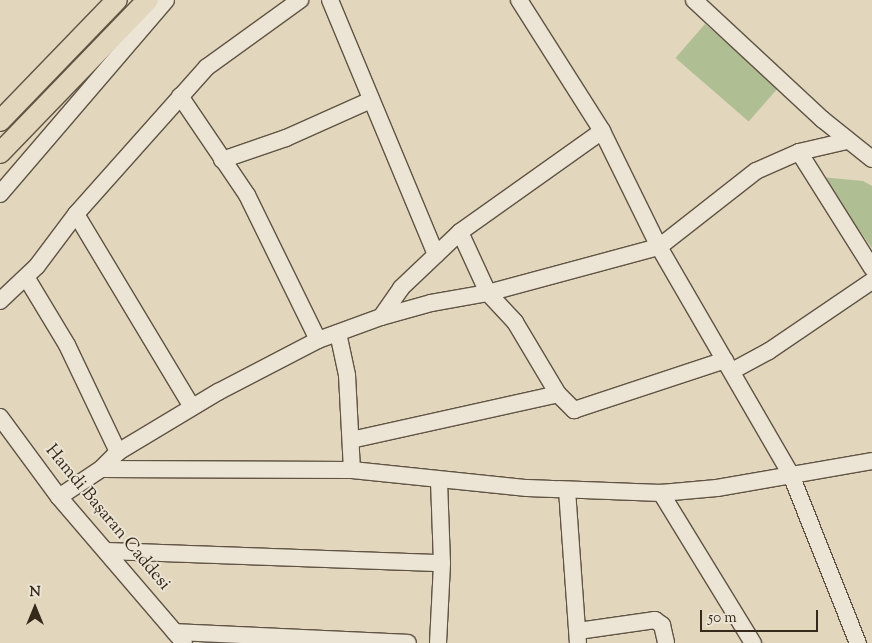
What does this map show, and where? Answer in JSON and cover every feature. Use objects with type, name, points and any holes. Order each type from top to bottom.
[{"type":"main road","points":[[0,122],[118,0]]},
{"type":"main road","points":[[0,153],[148,0]]},
{"type":"street","points":[[0,194],[166,0]]},
{"type":"street","points":[[330,0],[436,255]]},
{"type":"street","points":[[519,0],[602,131],[659,247],[791,475],[858,643]]},
{"type":"street","points":[[694,0],[847,141],[872,159]]},
{"type":"street","points":[[0,301],[26,277],[76,214],[207,67],[296,1]]},
{"type":"street","points":[[180,96],[247,196],[318,340]]},
{"type":"street","points":[[222,160],[286,138],[371,100]]},
{"type":"street","points":[[381,317],[401,288],[460,232],[602,131]]},
{"type":"street","points":[[59,497],[101,469],[118,452],[192,407],[318,340],[381,317],[431,303],[488,293],[659,247],[756,171],[800,152],[847,141]]},
{"type":"street","points":[[800,152],[872,268]]},
{"type":"street","points":[[76,214],[192,407]]},
{"type":"street","points":[[460,232],[488,293],[515,322],[558,394],[568,406],[581,410],[769,351],[872,281]]},
{"type":"street","points":[[26,277],[67,345],[118,452]]},
{"type":"street","points":[[338,333],[348,375],[352,470]]},
{"type":"street","points":[[351,440],[558,394]]},
{"type":"street","name":"Hamdi Başaran Caddesi","points":[[0,417],[59,497],[108,551],[180,637]]},
{"type":"street","points":[[101,469],[352,470],[439,480],[567,490],[661,493],[791,475],[872,461]]},
{"type":"street","points":[[438,643],[442,563],[439,480]]},
{"type":"street","points":[[567,490],[578,637],[655,620],[662,625],[666,643]]},
{"type":"street","points":[[661,493],[753,643]]},
{"type":"street","points":[[108,551],[442,563]]},
{"type":"street","points":[[180,637],[408,643]]},
{"type":"green space","points":[[705,24],[778,88],[749,122],[675,58]]},
{"type":"green space","points":[[821,177],[863,181],[872,186],[872,248]]}]
